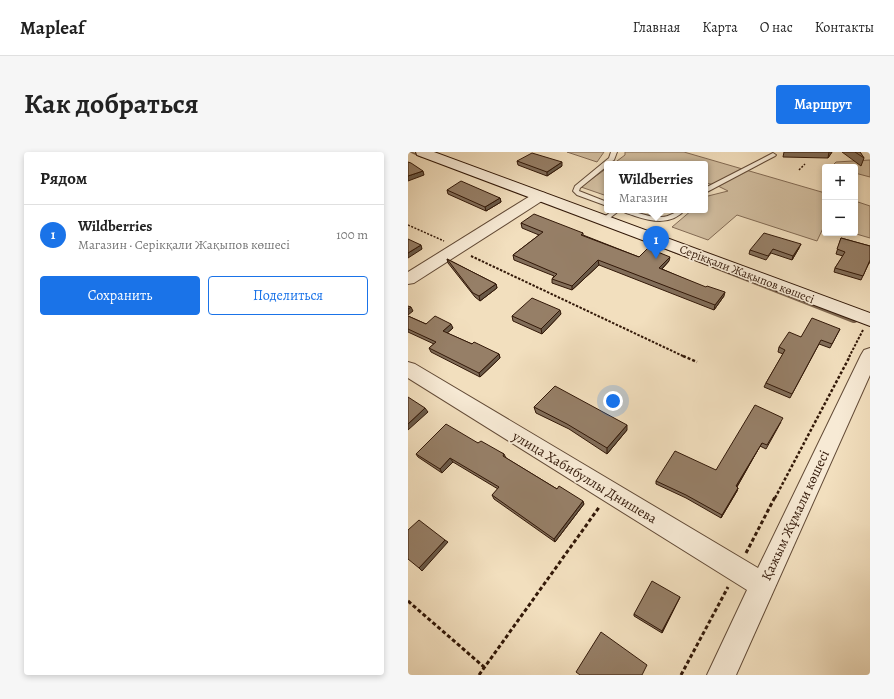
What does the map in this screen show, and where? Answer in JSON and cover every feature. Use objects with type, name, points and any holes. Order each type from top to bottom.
[{"type":"main road","name":"Серікқали Жақыпов көшесі","points":[[422,152],[869,320]]},
{"type":"street","points":[[408,278],[540,196]]},
{"type":"street","name":"Қажым Жұмали көшесі","points":[[721,675],[870,356]]},
{"type":"street","name":"улица Хабибуллы Днишева","points":[[408,369],[763,585]]},
{"type":"lane","points":[[609,161],[612,159],[614,152]]},
{"type":"lane","points":[[708,189],[773,156]]},
{"type":"lane","points":[[604,165],[577,186],[576,191],[579,194],[604,203]]},
{"type":"lane","points":[[604,220],[613,213]]},
{"type":"lane","points":[[633,213],[654,220],[666,220],[678,213]]},
{"type":"path","points":[[799,170],[805,164]]},
{"type":"path","points":[[408,224],[455,249],[697,362]]},
{"type":"path","points":[[681,675],[869,320]]},
{"type":"path","points":[[479,675],[610,492]]},
{"type":"path","points":[[408,601],[484,667]]},
{"type":"shaded area","points":[[567,152],[604,152],[597,162]]},
{"type":"shaded area","points":[[625,152],[684,152],[822,192],[822,230],[817,241],[737,215],[708,240],[672,227],[688,213],[708,213],[708,196],[728,191],[716,185],[708,184],[708,161],[617,161],[625,155]]},
{"type":"shaded area","points":[[870,160],[870,177],[858,174],[858,164],[834,164],[836,162]]},
{"type":"shaded area","points":[[604,170],[604,195],[581,187]]},
{"type":"shaded area","points":[[858,202],[870,206],[870,238],[858,234]]},
{"type":"building","points":[[855,152],[860,152],[864,158]]},
{"type":"building","points":[[532,153],[562,162],[547,172],[517,161]]},
{"type":"building","points":[[408,162],[411,163],[423,171],[408,176]]},
{"type":"building","points":[[461,181],[500,198],[485,207],[447,190]]},
{"type":"building","points":[[534,214],[583,233],[581,235],[639,257],[648,248],[670,257],[659,268],[706,287],[707,286],[725,292],[715,305],[598,260],[572,286],[552,279],[557,274],[513,255],[543,232],[521,223]]},
{"type":"building","points":[[764,233],[801,244],[793,256],[773,249],[768,256],[750,250]]},
{"type":"building","points":[[841,238],[870,246],[870,260],[863,276],[835,268],[845,252],[837,249]]},
{"type":"building","points":[[408,239],[421,245],[408,253]]},
{"type":"building","points":[[447,259],[496,284],[479,296],[473,293]]},
{"type":"building","points":[[532,298],[560,310],[541,329],[512,316]]},
{"type":"building","points":[[408,316],[426,324],[435,316],[451,324],[443,331],[472,344],[474,342],[499,354],[479,373],[429,348],[436,342],[408,329]]},
{"type":"building","points":[[812,318],[840,329],[832,344],[821,340],[792,394],[766,383],[785,350],[779,347],[789,332],[801,337]]},
{"type":"building","points":[[555,386],[627,425],[607,448],[567,424],[534,407]]},
{"type":"building","points":[[408,397],[425,408],[408,424]]},
{"type":"building","points":[[755,405],[783,418],[767,445],[762,443],[736,486],[738,488],[722,515],[686,495],[656,481],[675,451],[716,470]]},
{"type":"building","points":[[446,424],[478,443],[481,441],[504,454],[503,456],[557,489],[559,486],[583,501],[554,539],[492,495],[499,487],[450,458],[440,469],[416,454]]},
{"type":"building","points":[[419,520],[445,540],[419,568],[408,559],[408,530]]},
{"type":"building","points":[[652,581],[680,597],[662,631],[634,614]]},
{"type":"building","points":[[601,632],[647,665],[642,675],[580,675],[576,672]]},
{"type":"waterway","points":[[410,152],[423,157]]},
{"type":"waterway","points":[[667,249],[855,322]]},
{"type":"place","name":"Wildberries","points":[[656,259]]}]
